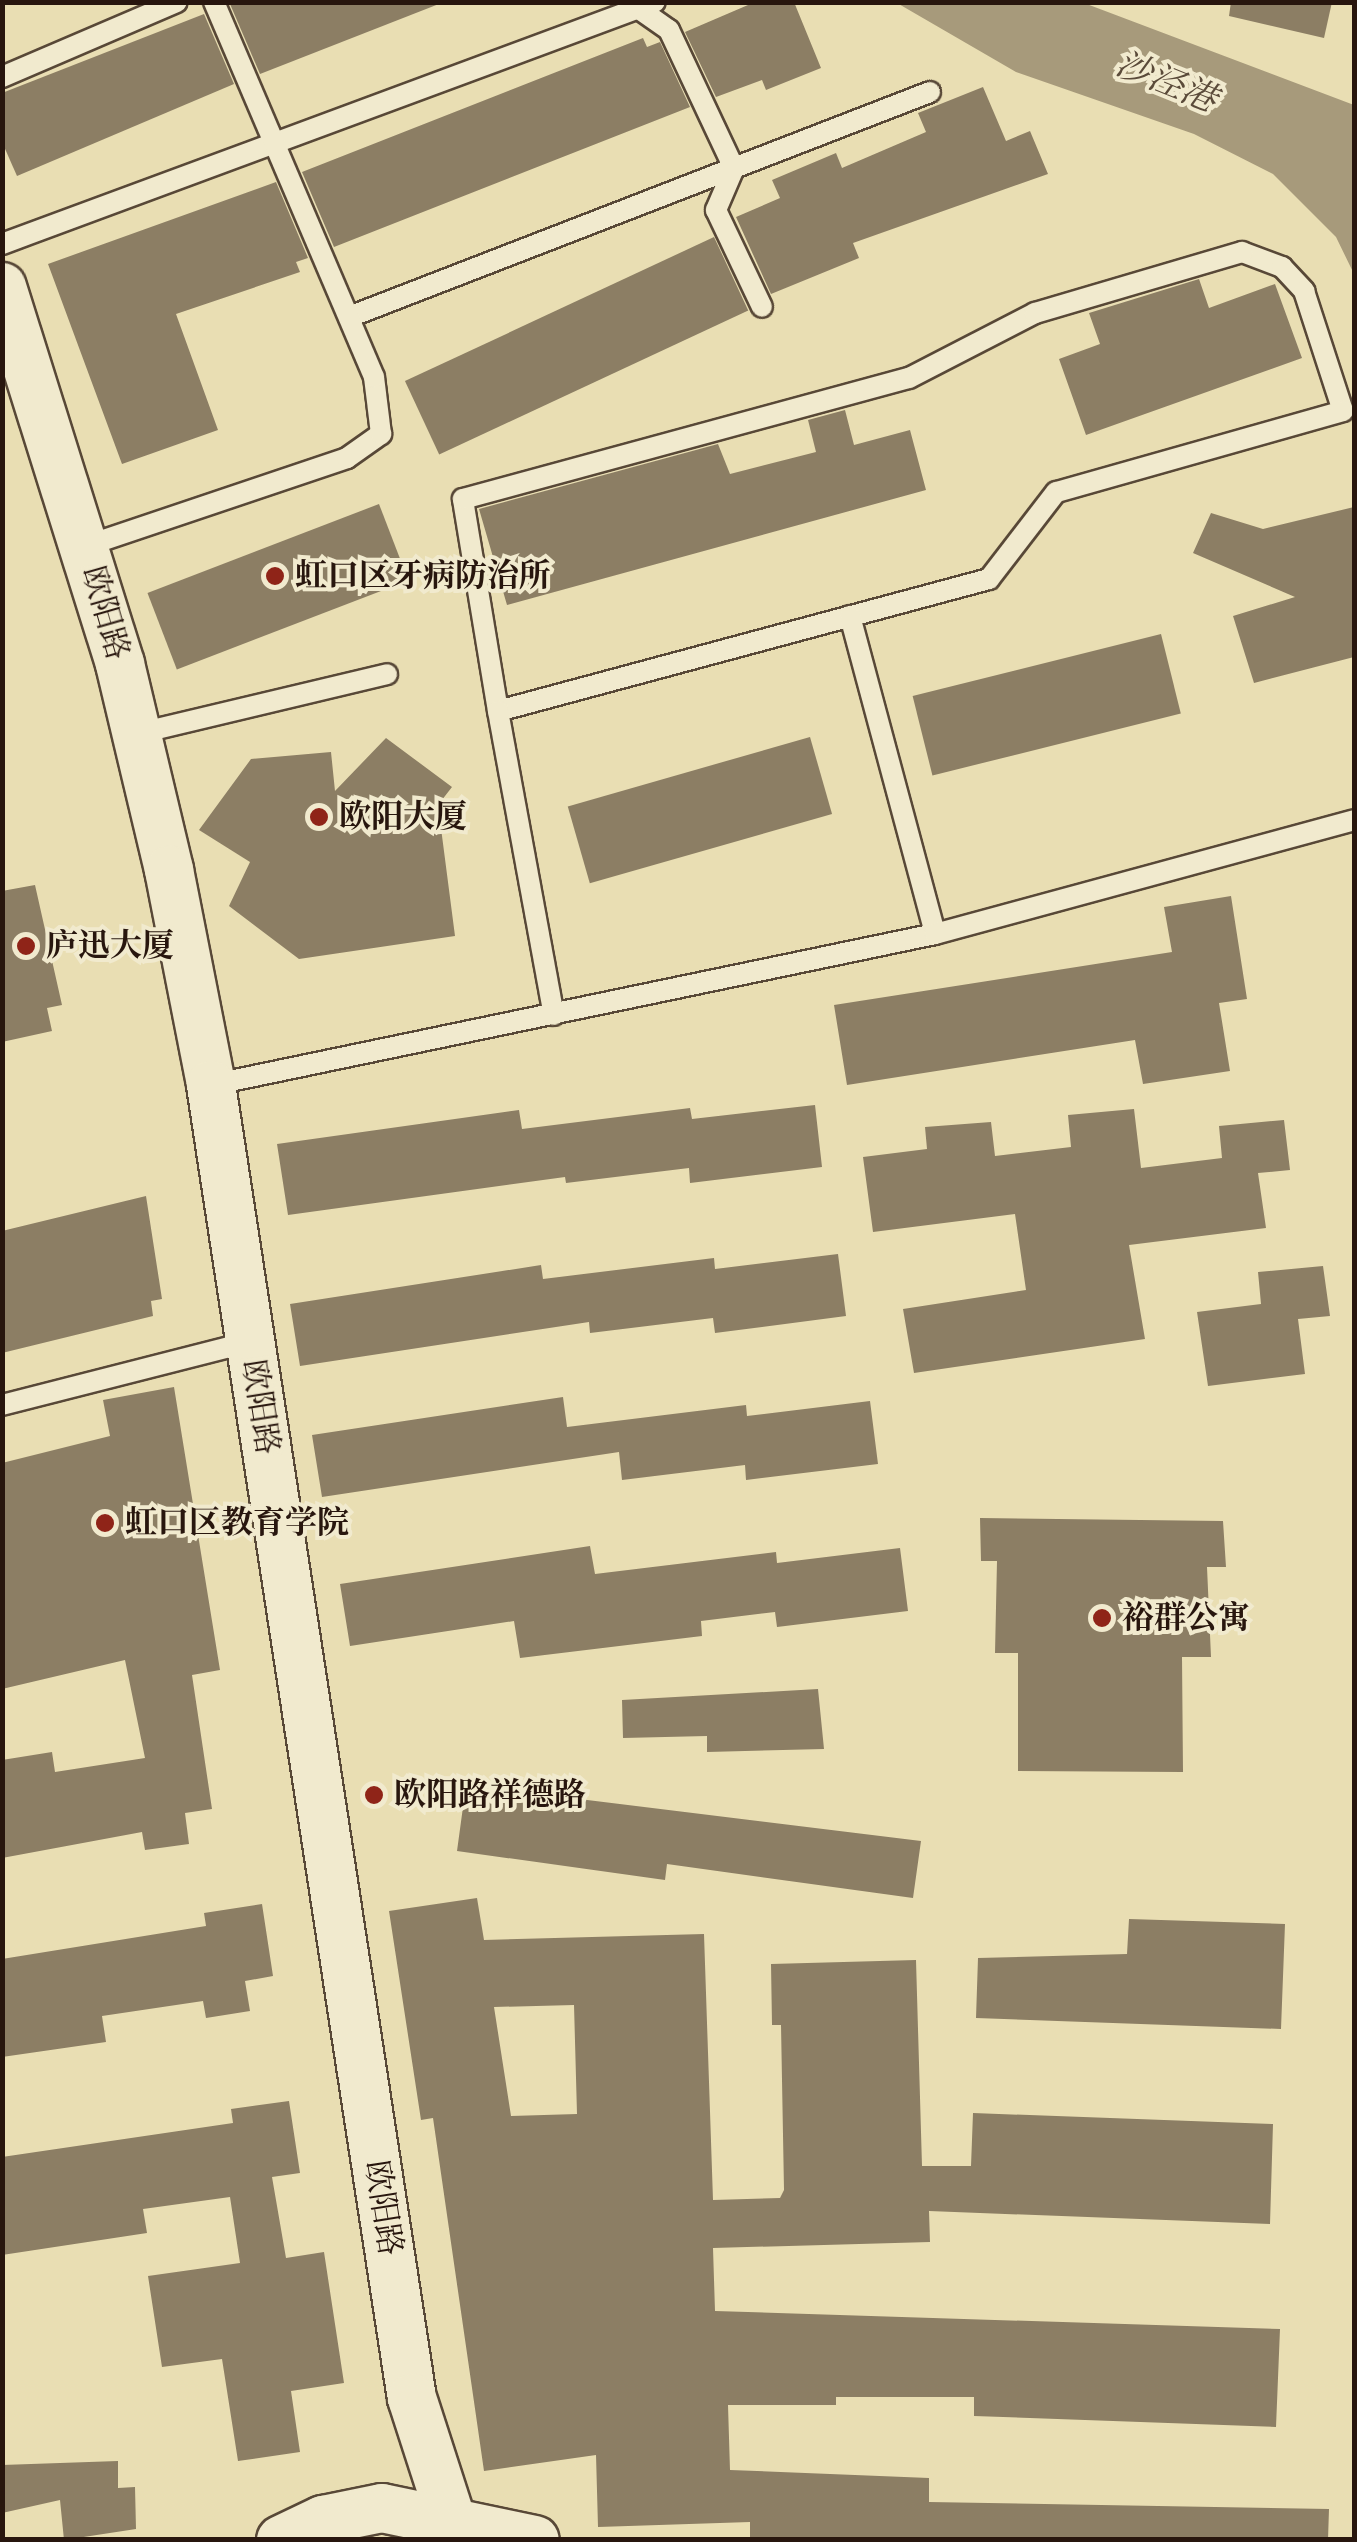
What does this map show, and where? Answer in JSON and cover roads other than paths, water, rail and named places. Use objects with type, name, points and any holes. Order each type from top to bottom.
[{"type":"street","name":"欧阳路","points":[[2,287],[86,546],[136,734],[211,1085],[412,2398],[453,2528]]},
{"type":"street","points":[[281,2540],[352,2511],[535,2540]]},
{"type":"lane","points":[[2,76],[177,2]]},
{"type":"lane","points":[[86,546],[347,458],[380,434],[374,376],[214,2]]},
{"type":"lane","points":[[2,244],[633,6],[655,2]]},
{"type":"lane","points":[[633,6],[669,30],[734,168],[716,210],[762,307]]},
{"type":"lane","points":[[348,317],[930,92]]},
{"type":"lane","points":[[498,711],[989,580],[1056,492],[1343,411],[1304,291],[1282,267],[1242,252],[1035,314],[909,378],[463,499],[498,711],[554,1015]]},
{"type":"lane","points":[[850,616],[935,934]]},
{"type":"lane","points":[[136,734],[386,674]]},
{"type":"lane","points":[[211,1085],[935,934],[1354,820]]},
{"type":"lane","points":[[2,1405],[250,1342]]},
{"type":"water","name":"沙泾港","points":[[897,3],[1084,3],[1354,105],[1354,274],[1336,237],[1273,174],[1194,134],[1016,72]]},
{"type":"place","name":"虹口区牙病防治所","points":[[275,576]]},
{"type":"place","name":"欧阳大厦","points":[[319,817]]},
{"type":"place","name":"庐迅大厦","points":[[26,946]]},
{"type":"place","name":"虹口区教育学院","points":[[105,1523]]},
{"type":"place","name":"裕群公寓","points":[[1102,1618]]},
{"type":"place","name":"欧阳路祥德路","points":[[374,1795]]}]
